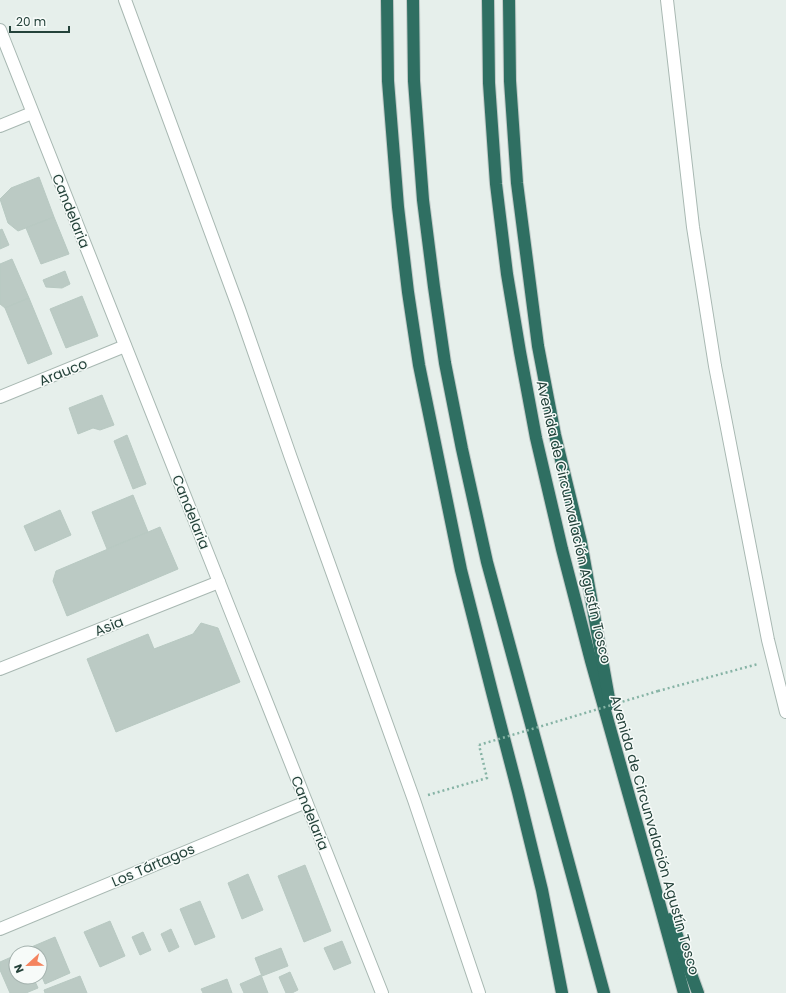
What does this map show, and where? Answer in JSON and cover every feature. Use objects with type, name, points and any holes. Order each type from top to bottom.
[{"type":"highway","points":[[387,0],[388,81],[398,207],[408,292],[419,365],[462,570],[542,890],[562,993]]},
{"type":"highway","points":[[413,0],[414,81],[423,200],[445,363],[462,450],[487,562],[604,993]]},
{"type":"highway","name":"Avenida de Circunvalación Agustín Tosco","points":[[488,0],[489,83],[496,184],[507,274],[536,438],[562,549],[591,661],[684,993]]},
{"type":"highway","points":[[509,0],[510,81],[517,183],[538,346],[555,435],[581,542],[622,772]]},
{"type":"highway","points":[[641,840],[698,993]]},
{"type":"street","points":[[125,0],[239,309],[414,800],[479,993]]},
{"type":"street","points":[[667,0],[693,227],[712,350],[768,640],[786,712]]},
{"type":"street","name":"Candelaria","points":[[0,30],[382,993]]},
{"type":"street","points":[[0,126],[32,113]]},
{"type":"street","name":"Arauco","points":[[0,397],[125,346]]},
{"type":"street","name":"Asia","points":[[0,670],[218,582]]},
{"type":"street","name":"Los Tártagos","points":[[0,929],[306,802]]},
{"type":"path","points":[[414,800],[487,778],[480,745],[658,691],[773,660]]},
{"type":"building","points":[[39,177],[54,217],[18,231],[8,223],[0,199],[11,188]]},
{"type":"building","points":[[54,217],[69,254],[41,264],[26,228]]},
{"type":"building","points":[[2,229],[9,245],[0,249],[0,230]]},
{"type":"building","points":[[12,259],[29,298],[5,308],[0,304],[0,264]]},
{"type":"building","points":[[65,271],[70,284],[62,288],[46,287],[43,280]]},
{"type":"building","points":[[82,296],[98,336],[66,348],[50,309]]},
{"type":"building","points":[[29,298],[52,354],[28,364],[5,308]]},
{"type":"building","points":[[102,395],[114,425],[100,430],[93,428],[78,434],[69,408]]},
{"type":"building","points":[[127,435],[146,484],[133,489],[114,441]]},
{"type":"building","points":[[133,495],[148,532],[107,549],[92,512]]},
{"type":"building","points":[[60,510],[71,535],[35,551],[24,526]]},
{"type":"building","points":[[160,527],[178,569],[67,616],[53,581],[56,571]]},
{"type":"building","points":[[201,623],[218,628],[240,682],[116,732],[87,659],[148,634],[154,649],[193,634]]},
{"type":"building","points":[[305,865],[331,931],[304,942],[278,876]]},
{"type":"building","points":[[248,874],[263,910],[242,919],[228,883]]},
{"type":"building","points":[[200,901],[215,937],[195,945],[180,909]]},
{"type":"building","points":[[110,921],[125,956],[100,967],[84,932]]},
{"type":"building","points":[[171,929],[179,947],[169,952],[161,934]]},
{"type":"building","points":[[143,932],[151,950],[140,955],[132,937]]},
{"type":"building","points":[[55,937],[70,973],[48,983],[48,945],[36,945]]},
{"type":"building","points":[[342,941],[351,963],[334,970],[324,948]]},
{"type":"building","points":[[281,948],[288,966],[262,976],[255,958]]},
{"type":"building","points":[[8,958],[8,985],[37,985],[38,988],[26,993],[10,993],[0,970],[0,962]]},
{"type":"building","points":[[290,972],[298,990],[292,993],[286,993],[279,977]]},
{"type":"building","points":[[261,975],[268,993],[244,993],[240,984]]},
{"type":"building","points":[[80,976],[87,993],[45,993],[44,990]]},
{"type":"building","points":[[227,979],[232,993],[203,993],[201,989]]}]
